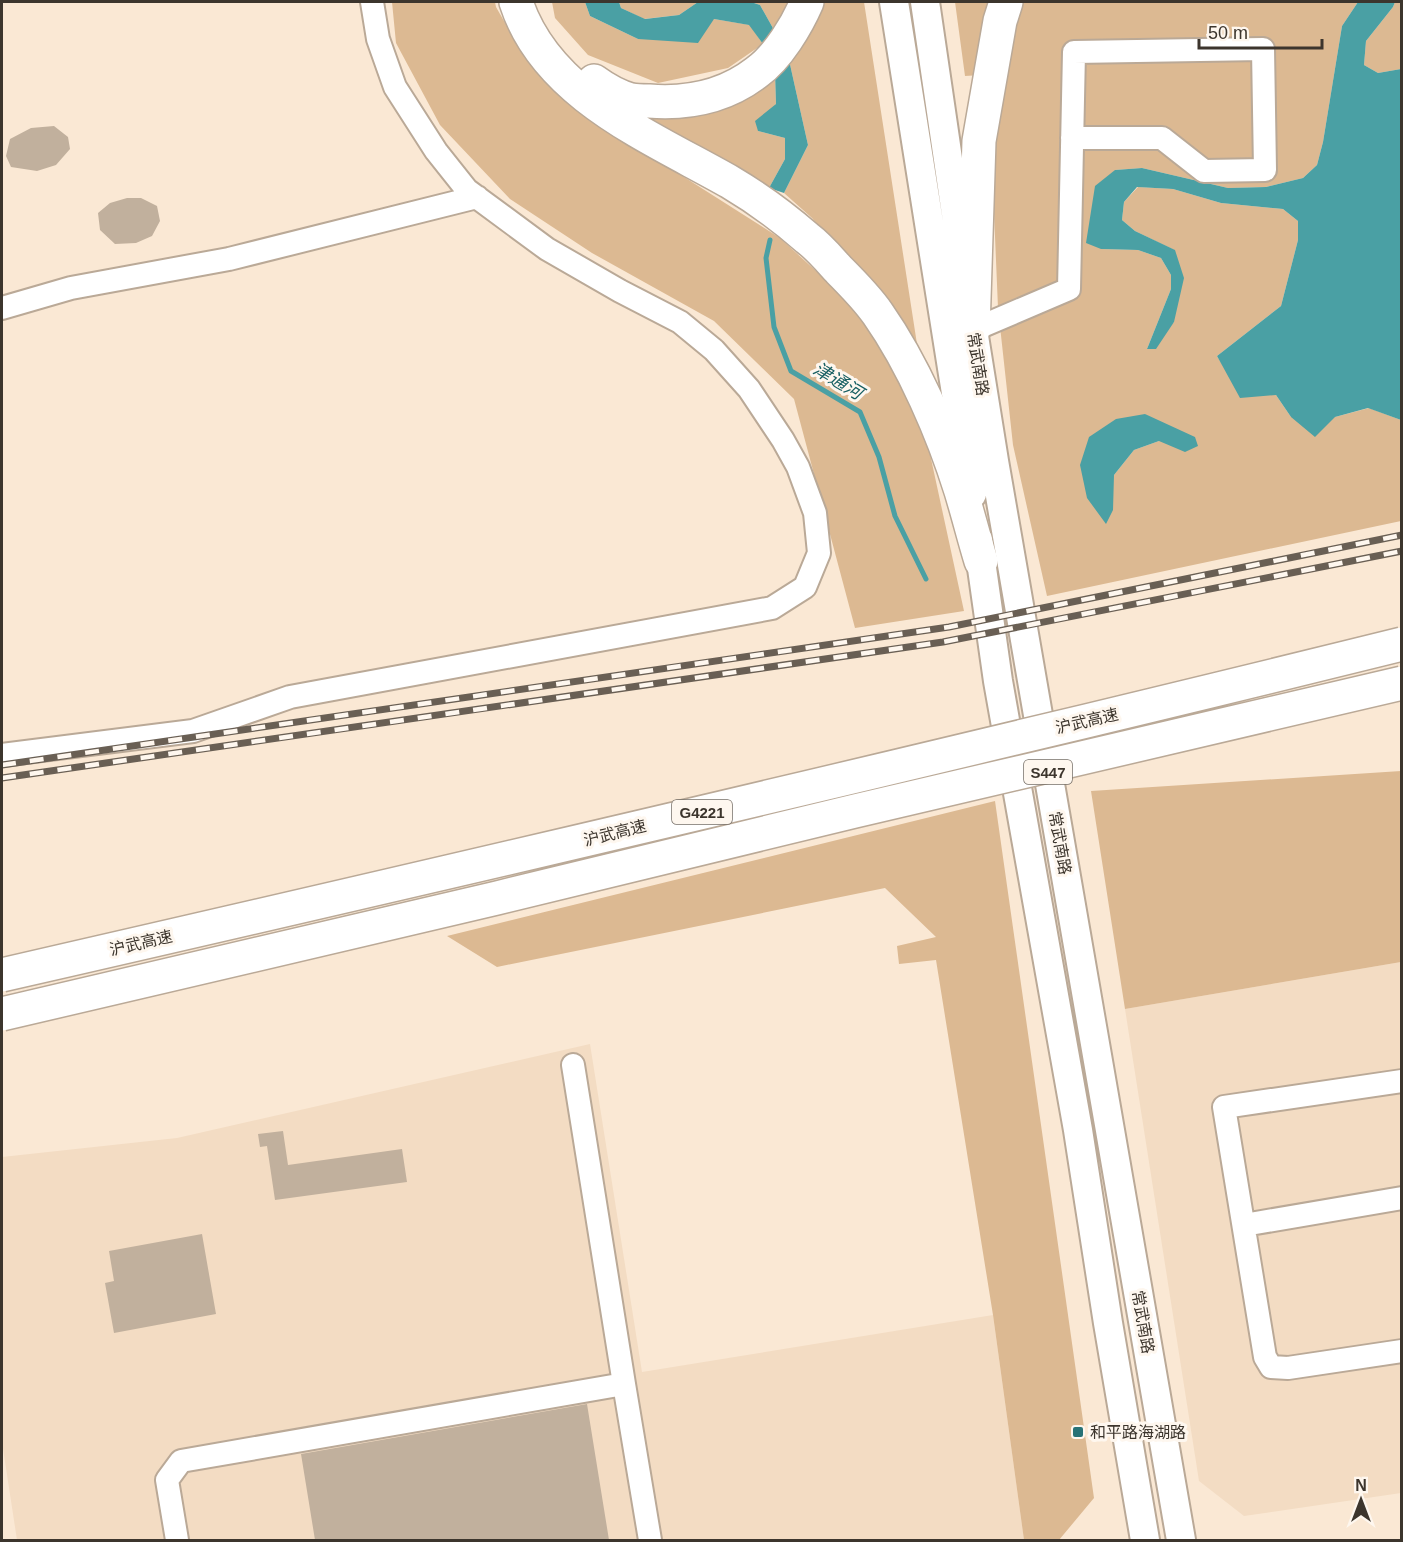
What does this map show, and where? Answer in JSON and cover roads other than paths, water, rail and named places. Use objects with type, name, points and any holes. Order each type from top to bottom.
[{"type":"highway","points":[[516,2],[537,45],[558,72],[604,109],[652,140],[730,182],[767,206],[808,238],[860,291],[879,315],[908,364],[938,426],[961,492],[981,561]]},
{"type":"highway","points":[[533,2],[548,36],[567,60],[587,77],[631,100],[663,102],[692,101],[714,95],[736,86],[759,72],[779,50],[807,2]]},
{"type":"highway","points":[[973,330],[979,141],[1000,21],[1006,2]]},
{"type":"highway","name":"沪武高速","points":[[2,975],[490,863],[1401,644]]},
{"type":"highway","name":"G4221","points":[[2,1014],[1401,683]]},
{"type":"main road","name":"常武南路","points":[[894,2],[968,466],[998,681],[1076,1119],[1145,1540]]},
{"type":"main road","name":"常武南路","points":[[925,2],[993,461],[1181,1540]]},
{"type":"lane","points":[[2,755],[193,731],[290,697],[772,608],[805,586],[819,553],[815,513],[798,467],[749,389],[714,350],[680,322],[547,249],[467,190],[436,151],[395,87],[378,39],[372,2]]},
{"type":"lane","points":[[973,330],[1069,289],[1072,138],[1074,52],[1263,49],[1265,170],[1204,171],[1162,138],[1072,138]]},
{"type":"lane","points":[[2,308],[71,288],[230,259],[477,198]]},
{"type":"lane","points":[[573,1065],[650,1540]]},
{"type":"lane","points":[[1401,1081],[1224,1107],[1265,1357],[1271,1366],[1288,1368],[1401,1351]]},
{"type":"lane","points":[[1244,1225],[1401,1198]]},
{"type":"lane","points":[[177,1540],[167,1480],[181,1461],[624,1384]]},
{"type":"water","points":[[585,2],[619,2],[621,8],[645,19],[679,15],[698,2],[751,2],[760,5],[774,30],[763,44],[749,25],[714,19],[698,43],[638,39],[590,16]]},
{"type":"water","points":[[1358,2],[1395,2],[1366,41],[1364,65],[1378,73],[1401,69],[1401,420],[1368,408],[1335,417],[1315,437],[1291,417],[1276,395],[1240,398],[1217,356],[1281,306],[1298,240],[1298,221],[1283,209],[1221,203],[1173,189],[1137,187],[1124,202],[1122,220],[1135,231],[1175,250],[1184,278],[1174,322],[1156,349],[1147,349],[1171,289],[1171,275],[1161,258],[1138,250],[1101,249],[1086,243],[1095,186],[1115,170],[1142,168],[1228,188],[1266,187],[1303,178],[1317,165],[1323,142],[1342,26]]},
{"type":"water","points":[[789,60],[808,145],[784,193],[769,188],[785,159],[785,138],[758,131],[755,121],[776,104],[775,73]]},
{"type":"water","points":[[1145,414],[1195,437],[1198,446],[1185,452],[1159,441],[1134,450],[1114,475],[1113,510],[1106,524],[1087,498],[1080,465],[1089,437],[1116,419]]},
{"type":"waterway","name":"津通河","points":[[770,240],[766,258],[774,327],[791,371],[860,412],[879,457],[895,516],[926,579]]},
{"type":"railway","points":[[2,765],[949,627],[1402,535]]},
{"type":"railway","points":[[2,778],[943,642],[1402,551]]},
{"type":"place","name":"和平路海湖路","points":[[1078,1432]]}]
